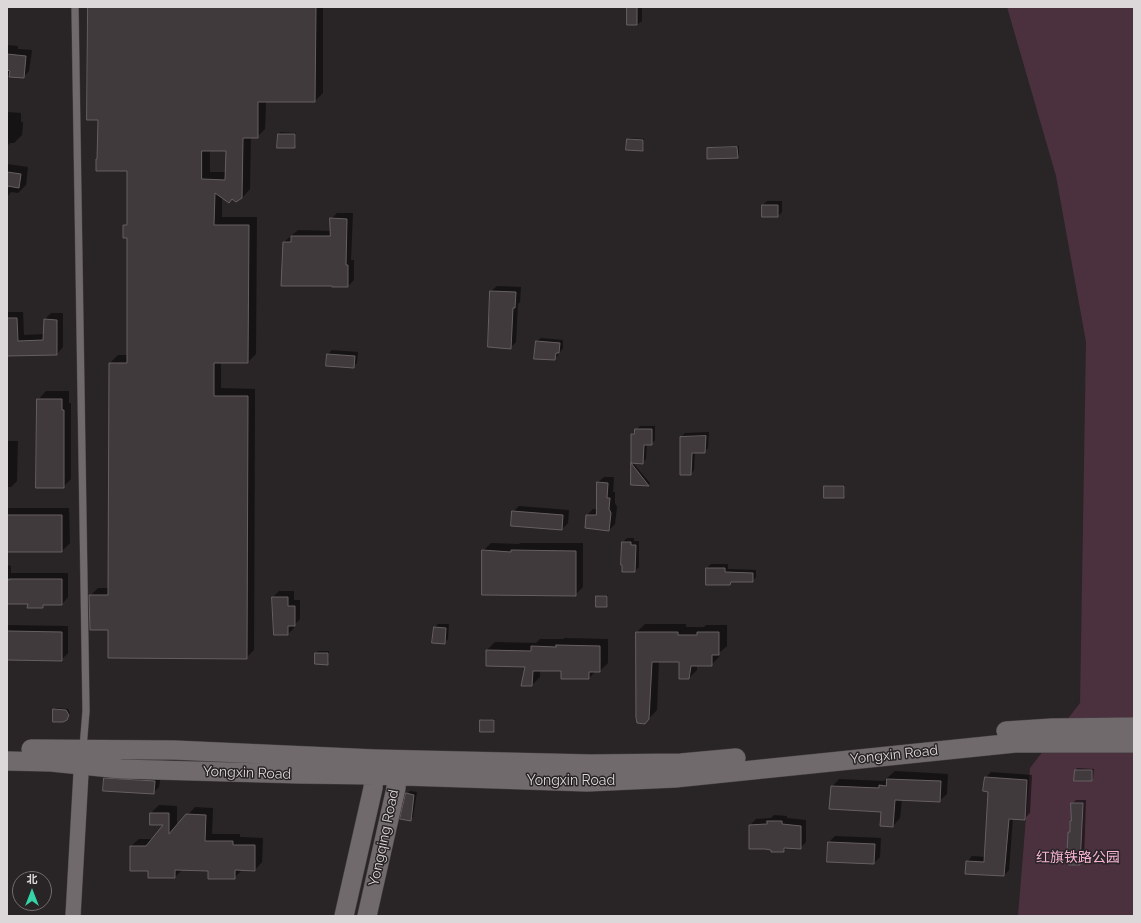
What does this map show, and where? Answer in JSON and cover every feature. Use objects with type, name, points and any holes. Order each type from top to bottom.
[{"type":"street","name":"Yongxin Road","points":[[7,748],[82,758],[121,769],[300,774],[374,767],[681,763],[880,745],[993,732],[1052,728],[1134,727]]},
{"type":"street","name":"Yongxin Road","points":[[397,767],[587,782],[683,777],[1015,743],[1134,743]]},
{"type":"street","name":"Yongxin Road","points":[[7,761],[51,762],[82,758]]},
{"type":"street","points":[[73,916],[82,758]]},
{"type":"street","name":"Yongqing Road","points":[[344,916],[373,788],[374,767]]},
{"type":"street","name":"Yongqing Road","points":[[367,916],[396,788],[397,767]]},
{"type":"lane","points":[[75,7],[86,711],[82,758]]},
{"type":"green space","name":"红旗铁路公园","points":[[1007,7],[1134,7],[1134,916],[1018,916],[1030,768],[1080,703],[1086,342],[1056,176]]},
{"type":"building","points":[[88,7],[316,7],[315,102],[258,102],[258,138],[243,138],[242,198],[236,202],[232,199],[229,203],[215,193],[214,225],[249,225],[248,363],[214,363],[214,396],[248,396],[247,659],[108,658],[108,630],[90,630],[89,595],[108,595],[109,363],[127,363],[127,238],[123,238],[123,225],[127,225],[127,171],[96,171],[98,120],[87,120]],"holes":[[[202,151],[226,151],[225,180],[202,179]]]},
{"type":"building","points":[[627,7],[637,7],[637,25],[627,25]]},
{"type":"building","points":[[7,54],[26,56],[24,78],[9,77],[10,71],[7,70]]},
{"type":"building","points":[[278,134],[295,134],[295,148],[277,148]]},
{"type":"building","points":[[627,139],[643,140],[643,151],[626,150]]},
{"type":"building","points":[[737,147],[738,158],[707,159],[707,148]]},
{"type":"building","points":[[7,172],[21,174],[19,188],[7,186]]},
{"type":"building","points":[[762,205],[778,205],[778,217],[762,217]]},
{"type":"building","points":[[330,218],[347,219],[346,265],[348,265],[348,287],[281,286],[283,242],[291,242],[291,236],[330,236]]},
{"type":"building","points":[[490,291],[516,292],[515,308],[513,308],[511,349],[488,347]]},
{"type":"building","points":[[7,318],[17,318],[18,341],[43,340],[44,319],[57,320],[57,355],[7,356]]},
{"type":"building","points":[[536,341],[560,343],[559,353],[556,353],[555,360],[534,359]]},
{"type":"building","points":[[327,354],[355,356],[354,368],[326,366]]},
{"type":"building","points":[[37,399],[62,399],[62,410],[64,410],[64,488],[36,488]]},
{"type":"building","points":[[635,429],[652,429],[652,445],[644,445],[643,464],[631,463],[631,434],[634,434]]},
{"type":"building","points":[[706,436],[705,453],[692,453],[691,475],[680,475],[680,437]]},
{"type":"building","points":[[631,463],[649,486],[631,485]]},
{"type":"building","points":[[597,482],[608,483],[607,498],[610,498],[609,509],[611,513],[609,531],[585,528],[586,515],[596,515]]},
{"type":"building","points":[[824,486],[844,486],[844,498],[824,498]]},
{"type":"building","points":[[512,511],[563,515],[562,530],[511,526]]},
{"type":"building","points":[[7,515],[62,515],[62,552],[7,552]]},
{"type":"building","points":[[622,542],[631,542],[631,545],[636,545],[635,572],[622,572]]},
{"type":"building","points":[[482,550],[511,552],[511,550],[576,551],[576,596],[482,595]]},
{"type":"building","points":[[706,568],[725,568],[725,572],[753,573],[753,582],[731,582],[730,585],[706,585]]},
{"type":"building","points":[[62,579],[62,605],[43,605],[43,608],[27,608],[28,604],[7,604],[7,580]]},
{"type":"building","points":[[596,596],[607,596],[607,607],[596,607]]},
{"type":"building","points":[[272,597],[288,597],[288,606],[295,606],[295,626],[288,626],[288,635],[274,635]]},
{"type":"building","points":[[434,627],[446,628],[445,644],[432,643]]},
{"type":"building","points":[[7,631],[62,632],[62,661],[7,660]]},
{"type":"building","points":[[636,632],[678,632],[678,635],[697,635],[697,632],[719,632],[719,655],[712,655],[712,666],[691,666],[689,679],[679,679],[679,662],[652,662],[649,719],[645,724],[637,723],[636,718]]},
{"type":"building","points":[[556,645],[600,646],[600,672],[589,672],[589,679],[561,679],[561,671],[533,671],[532,686],[521,686],[525,667],[486,666],[486,650],[531,651],[531,646],[556,647]]},
{"type":"building","points":[[315,653],[328,653],[328,665],[315,664]]},
{"type":"building","points":[[53,709],[66,710],[69,715],[67,720],[63,722],[53,722]]},
{"type":"building","points":[[480,720],[494,720],[494,732],[480,732]]},
{"type":"building","points":[[1075,770],[1092,770],[1092,781],[1074,781]]},
{"type":"building","points":[[985,777],[1027,780],[1025,820],[1009,819],[1004,876],[965,874],[966,861],[984,862],[988,792],[983,791]]},
{"type":"building","points":[[104,778],[155,781],[154,794],[103,791]]},
{"type":"building","points":[[887,779],[941,781],[940,802],[895,800],[893,827],[880,826],[881,812],[829,809],[831,786],[879,788],[879,785],[886,786]]},
{"type":"building","points":[[406,793],[414,795],[411,821],[400,819]]},
{"type":"building","points":[[1071,803],[1083,803],[1080,865],[1069,865],[1070,858],[1068,858],[1067,853],[1068,832],[1070,832],[1071,821]]},
{"type":"building","points":[[150,813],[169,813],[169,834],[186,814],[206,815],[205,841],[233,841],[233,845],[255,845],[255,871],[235,870],[235,879],[208,879],[208,871],[175,870],[175,878],[148,878],[148,871],[130,871],[130,846],[146,846],[163,825],[150,825]]},
{"type":"building","points":[[767,821],[782,821],[782,824],[801,826],[801,849],[784,848],[784,852],[771,852],[771,850],[765,849],[749,849],[749,825],[767,824]]},
{"type":"building","points":[[828,842],[875,844],[874,864],[827,862]]}]
